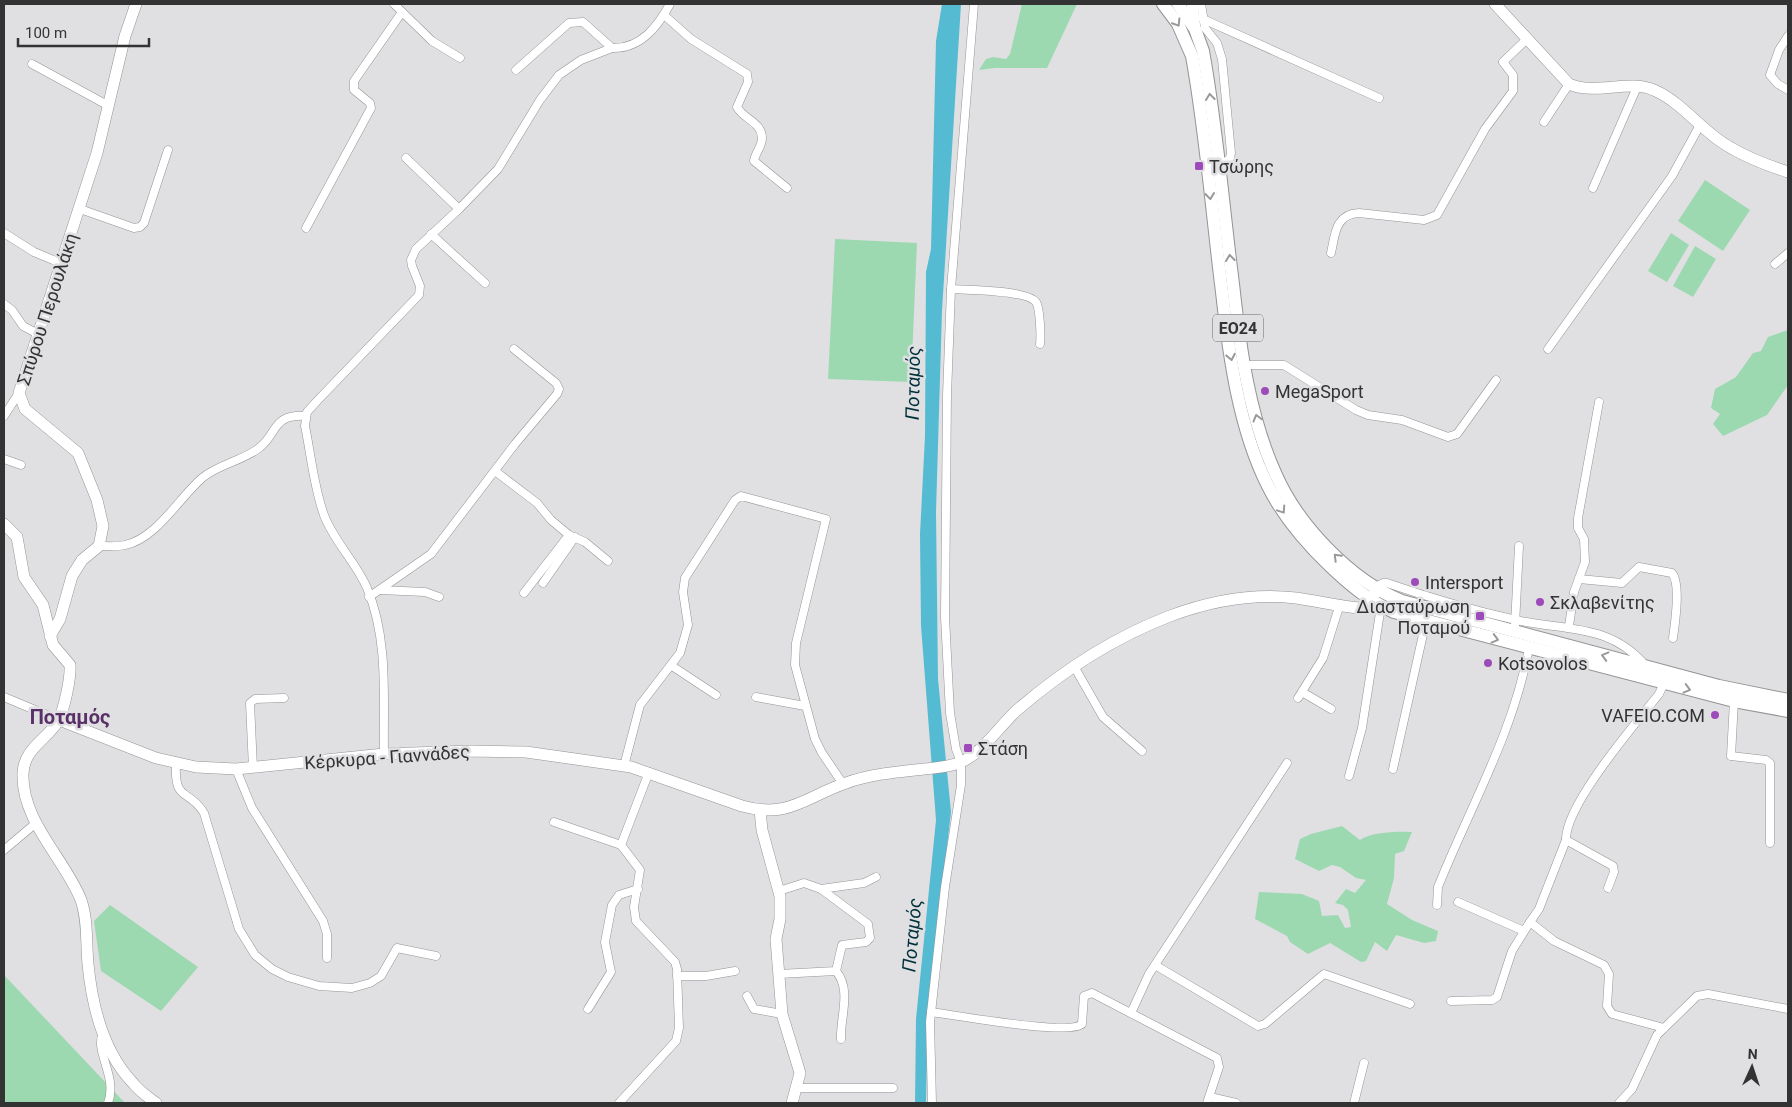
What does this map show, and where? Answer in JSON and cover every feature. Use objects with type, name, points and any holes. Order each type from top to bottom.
[{"type":"main road","name":"ΕΟ24","points":[[1163,4],[1183,33],[1192,56],[1227,337],[1239,398],[1256,458],[1272,495],[1294,526],[1320,556],[1371,593],[1429,610],[1529,648],[1734,701],[1788,711]]},
{"type":"main road","name":"ΕΟ24","points":[[1178,4],[1199,24],[1206,64],[1244,365],[1263,442],[1283,489],[1320,539],[1346,565],[1381,606],[1429,610],[1515,626],[1647,667],[1753,694],[1788,700]]},
{"type":"street","name":"Σπύρου Περουλάκη","points":[[99,546],[103,536],[102,516],[84,463],[72,446],[25,409],[20,393],[80,209],[136,4]]},
{"type":"street","points":[[394,4],[432,41],[460,58]]},
{"type":"street","points":[[384,754],[382,649],[367,588],[342,550],[324,516],[305,426],[306,416],[318,400],[419,295],[420,286],[411,260],[416,249],[498,169],[540,100],[559,75],[581,60],[612,48],[637,42],[648,35],[670,4]]},
{"type":"street","points":[[932,1103],[931,1012],[944,887],[961,785],[961,762],[956,749],[950,713],[944,617],[947,395],[951,289],[974,4]]},
{"type":"street","points":[[1192,4],[1199,24],[1379,98]]},
{"type":"street","points":[[1199,24],[1201,4]]},
{"type":"street","points":[[1494,4],[1569,84],[1584,88],[1637,87],[1657,91],[1732,148],[1788,172]]},
{"type":"street","points":[[306,228],[371,108],[370,102],[354,90],[354,81],[402,12]]},
{"type":"street","points":[[664,15],[691,39],[747,74],[748,82],[737,107],[754,122],[761,132],[761,145],[754,161],[787,188]]},
{"type":"street","points":[[516,70],[564,27],[574,21],[586,24],[612,48]]},
{"type":"street","points":[[1788,36],[1779,50],[1770,75],[1778,84],[1788,90]]},
{"type":"street","points":[[1331,253],[1337,225],[1348,214],[1359,213],[1424,220],[1437,215],[1485,129],[1514,91],[1513,75],[1503,62],[1527,39]]},
{"type":"street","points":[[32,64],[109,106]]},
{"type":"street","points":[[1544,122],[1569,84]]},
{"type":"street","points":[[1593,188],[1637,87]]},
{"type":"street","points":[[1548,349],[1672,176],[1700,125]]},
{"type":"street","points":[[80,209],[134,228],[140,227],[144,222],[168,150]]},
{"type":"street","points":[[406,158],[459,209]]},
{"type":"street","points":[[4,233],[34,252],[63,264]]},
{"type":"street","points":[[431,234],[485,283]]},
{"type":"street","points":[[1775,264],[1788,254]]},
{"type":"street","points":[[951,289],[1020,294],[1033,299],[1037,304],[1042,333],[1040,344]]},
{"type":"street","points":[[4,304],[12,310],[23,326],[38,334]]},
{"type":"street","points":[[369,597],[431,554],[559,392],[556,383],[514,348]]},
{"type":"street","points":[[1244,365],[1284,365],[1356,410],[1368,415],[1402,420],[1448,438],[1456,434],[1496,380]]},
{"type":"street","points":[[4,416],[20,393]]},
{"type":"street","points":[[1569,626],[1574,592],[1586,556],[1584,539],[1578,528],[1578,518],[1599,402]]},
{"type":"street","points":[[50,636],[60,619],[72,576],[82,560],[99,546],[126,545],[148,534],[202,478],[214,470],[261,447],[283,420],[294,415],[306,416]]},
{"type":"street","points":[[4,459],[21,465]]},
{"type":"street","points":[[495,471],[536,503],[551,520],[608,561]]},
{"type":"street","points":[[624,766],[640,705],[672,666],[680,653],[688,626],[683,592],[685,578],[736,498],[743,496],[826,519],[794,652],[795,665],[805,706],[818,746],[844,784]]},
{"type":"street","points":[[4,524],[17,536],[24,577],[41,600],[55,648],[70,665],[59,720],[29,753],[23,768],[24,785],[36,823],[80,899],[85,916],[92,996],[103,1033],[110,1049],[132,1083],[156,1103]]},
{"type":"street","points":[[543,582],[572,536]]},
{"type":"street","points":[[524,594],[572,536]]},
{"type":"street","points":[[1519,546],[1515,626],[1536,624],[1569,626],[1604,636],[1621,644],[1637,656],[1647,667]]},
{"type":"street","points":[[1579,579],[1619,584],[1627,580],[1639,566],[1672,573],[1676,579],[1673,638]]},
{"type":"street","points":[[380,590],[425,592],[439,597]]},
{"type":"street","points":[[961,762],[974,753],[1016,711],[1075,668],[1114,642],[1139,629],[1171,616],[1219,602],[1265,596],[1340,604],[1371,593]]},
{"type":"street","points":[[1332,709],[1300,695],[1322,658],[1340,604]]},
{"type":"street","points":[[1349,776],[1362,728],[1381,606]]},
{"type":"street","points":[[1393,769],[1429,610]]},
{"type":"street","points":[[1437,905],[1438,887],[1486,780],[1519,693],[1529,648]]},
{"type":"street","points":[[672,666],[716,694]]},
{"type":"street","points":[[1075,668],[1103,717],[1142,751]]},
{"type":"street","points":[[1451,1001],[1492,1000],[1498,997],[1512,951],[1546,892],[1566,840],[1568,825],[1600,770],[1659,694],[1664,683]]},
{"type":"street","points":[[4,697],[59,720]]},
{"type":"street","points":[[756,697],[805,706]]},
{"type":"street","points":[[253,768],[250,703],[255,699],[284,698]]},
{"type":"street","points":[[1734,701],[1731,756],[1766,760],[1770,763],[1770,843]]},
{"type":"street","name":"Κέρκυρα - Γιαννάδες","points":[[59,720],[176,764],[206,769],[253,768],[384,754],[517,752],[624,766],[649,772],[707,795],[760,810],[789,808],[844,784],[867,777],[949,766],[961,762]]},
{"type":"street","points":[[1131,1013],[1155,965],[1287,763]]},
{"type":"street","points":[[176,764],[175,778],[179,791],[196,803],[204,812],[239,929],[255,955],[272,969],[288,977],[319,986],[352,988],[370,983],[381,976],[397,948],[403,947],[436,956]]},
{"type":"street","points":[[236,769],[252,808],[323,920],[326,934],[327,958]]},
{"type":"street","points":[[622,845],[649,772]]},
{"type":"street","points":[[760,810],[762,830],[778,892],[780,919],[776,939],[782,1014],[800,1074],[798,1088],[792,1103]]},
{"type":"street","points":[[554,822],[622,845],[639,865],[640,874],[633,915],[636,921],[675,962],[679,1028],[676,1041],[619,1103]]},
{"type":"street","points":[[4,850],[36,823]]},
{"type":"street","points":[[1566,840],[1613,866],[1614,872],[1608,888]]},
{"type":"street","points":[[821,889],[864,883],[876,877]]},
{"type":"street","points":[[778,892],[807,883],[821,889],[866,923],[871,931],[870,938],[866,942],[844,944],[840,947],[836,971],[841,977],[844,988],[841,1039]]},
{"type":"street","points":[[588,1009],[610,972],[605,942],[612,905],[619,895],[638,889]]},
{"type":"street","points":[[1458,902],[1524,930]]},
{"type":"street","points":[[1530,922],[1554,941],[1604,965],[1609,974],[1607,1006],[1612,1014],[1664,1028]]},
{"type":"street","points":[[1155,965],[1258,1026],[1265,1024],[1324,974],[1410,1004]]},
{"type":"street","points":[[677,976],[706,976],[735,971]]},
{"type":"street","points":[[779,974],[836,971]]},
{"type":"street","points":[[931,1012],[1045,1028],[1076,1028],[1082,1024],[1083,999],[1089,993],[1217,1058],[1219,1067],[1208,1100],[1236,1103]]},
{"type":"street","points":[[1620,1103],[1632,1089],[1653,1041],[1692,1000],[1702,994],[1788,1009]]},
{"type":"street","points":[[747,996],[754,1009],[782,1014]]},
{"type":"street","points":[[103,1033],[100,1044],[111,1081],[111,1093],[108,1103]]},
{"type":"street","points":[[1354,1103],[1364,1064]]},
{"type":"street","points":[[798,1088],[893,1088]]},
{"type":"green space","points":[[1022,4],[1077,4],[1047,68],[995,68],[979,70],[986,59],[993,57],[1006,59],[1010,54]]},
{"type":"green space","points":[[1705,180],[1750,210],[1723,251],[1678,221]]},
{"type":"green space","points":[[1671,233],[1689,245],[1667,282],[1648,271]]},
{"type":"green space","points":[[835,239],[917,243],[911,382],[828,379]]},
{"type":"green space","points":[[1695,246],[1716,259],[1693,297],[1673,286]]},
{"type":"green space","points":[[1788,330],[1788,385],[1767,415],[1723,436],[1713,424],[1720,414],[1711,408],[1715,389],[1736,377],[1753,353],[1761,351],[1768,337]]},
{"type":"green space","points":[[1342,826],[1360,840],[1378,834],[1412,832],[1404,851],[1395,854],[1394,878],[1387,904],[1412,920],[1438,931],[1436,941],[1424,943],[1396,935],[1387,951],[1375,942],[1366,961],[1361,962],[1330,943],[1308,954],[1290,942],[1287,936],[1255,919],[1259,892],[1302,894],[1319,901],[1322,916],[1338,915],[1345,928],[1351,927],[1348,910],[1343,905],[1335,903],[1346,889],[1355,893],[1366,880],[1356,878],[1340,867],[1332,865],[1319,871],[1295,859],[1300,839],[1311,834]]},
{"type":"green space","points":[[110,905],[198,967],[161,1011],[101,971],[94,921]]},
{"type":"green space","points":[[4,975],[125,1103],[4,1103]]},
{"type":"water","points":[[942,4],[961,4],[942,311],[936,512],[938,679],[951,812],[928,1010],[926,1103],[915,1103],[916,1019],[936,820],[921,626],[920,534],[925,436],[926,272],[931,249],[936,41]]},
{"type":"place","name":"Τσώρης","points":[[1199,166]]},
{"type":"place","name":"MegaSport","points":[[1265,391]]},
{"type":"place","name":"Intersport","points":[[1415,582]]},
{"type":"place","name":"Σκλαβενίτης","points":[[1540,602]]},
{"type":"place","name":"Διασταύρωση Ποταμού","points":[[1480,616]]},
{"type":"place","name":"Kotsovolos","points":[[1488,663]]},
{"type":"place","name":"VAFEIO.COM","points":[[1715,715]]},
{"type":"place","name":"Στάση","points":[[968,748]]},
{"type":"district","name":"Ποταμός","points":[[70,717]]}]
